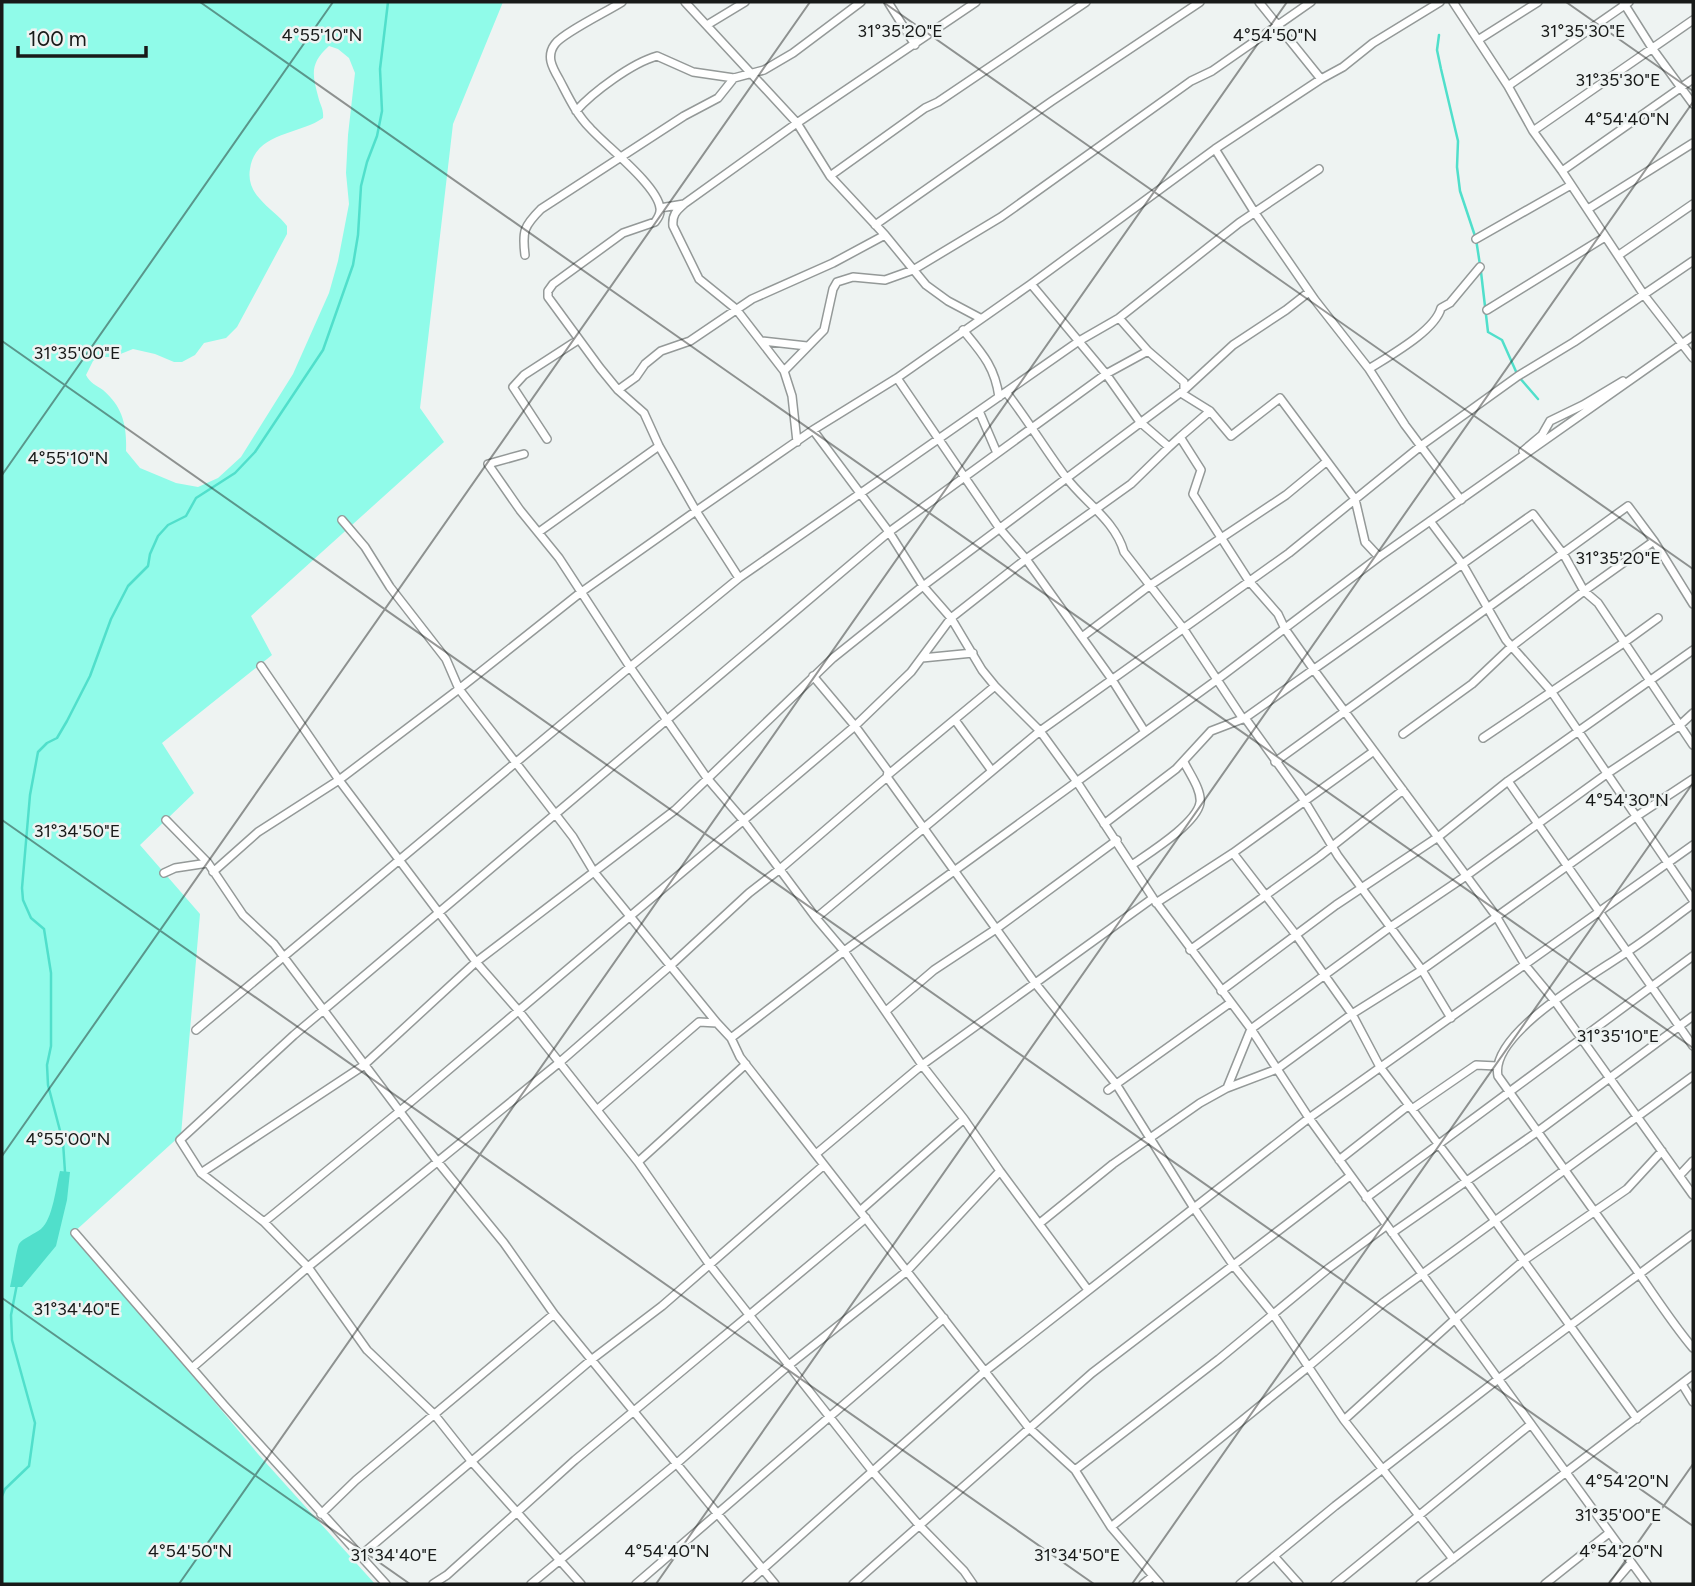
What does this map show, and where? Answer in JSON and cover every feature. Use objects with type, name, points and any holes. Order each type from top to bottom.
[{"type":"street","points":[[622,2],[565,34],[550,51],[551,64],[576,111],[589,128],[646,183],[660,208],[658,218],[654,222],[623,233],[553,284],[548,291],[550,303],[618,390],[644,413],[659,446],[696,511],[739,578]]},
{"type":"street","points":[[685,2],[797,123],[830,176],[885,235],[913,271],[937,295],[980,318]]},
{"type":"street","points":[[707,25],[745,2]]},
{"type":"street","points":[[576,111],[588,97],[603,86],[649,58],[657,56],[693,72],[733,78],[764,70],[793,53],[861,2]]},
{"type":"street","points":[[888,2],[915,45]]},
{"type":"street","points":[[797,442],[792,396],[784,371],[736,309],[699,279],[673,226],[676,211],[797,123],[976,2]]},
{"type":"street","points":[[830,176],[925,108],[938,102],[1086,2]]},
{"type":"street","points":[[875,225],[1052,101],[1200,2]]},
{"type":"street","points":[[1259,2],[1321,79]]},
{"type":"street","points":[[784,371],[824,330],[832,289],[837,282],[853,277],[885,280],[913,271],[1001,217],[1191,81],[1212,71],[1311,2]]},
{"type":"street","points":[[213,872],[258,832],[339,780],[459,690],[580,593],[813,430],[897,378],[1215,149],[1343,67],[1373,43],[1440,2]]},
{"type":"street","points":[[1453,2],[1508,86],[1533,131],[1644,295],[1693,358]]},
{"type":"street","points":[[1478,40],[1538,2]]},
{"type":"street","points":[[1508,86],[1625,3],[1652,48],[1693,104]]},
{"type":"street","points":[[1533,131],[1693,20]]},
{"type":"street","points":[[525,255],[523,240],[527,223],[541,209],[554,204],[620,157],[718,97],[733,78]]},
{"type":"street","points":[[1562,171],[1693,79]]},
{"type":"street","points":[[1588,209],[1693,143]]},
{"type":"street","points":[[1215,149],[1309,292],[1369,369],[1405,425],[1461,500]]},
{"type":"street","points":[[196,1030],[739,578],[1079,341],[1119,318],[1255,213],[1319,169]]},
{"type":"street","points":[[1476,239],[1571,186]]},
{"type":"street","points":[[660,208],[684,204]]},
{"type":"street","points":[[1619,255],[1693,204]]},
{"type":"street","points":[[658,218],[673,226]]},
{"type":"street","points":[[618,390],[636,377],[645,364],[661,351],[690,341],[751,299],[833,263],[885,235]]},
{"type":"street","points":[[1488,310],[1605,237]]},
{"type":"street","points":[[816,918],[1040,731],[1289,553],[1422,445],[1518,376],[1574,342],[1693,261]]},
{"type":"street","points":[[1369,369],[1416,339],[1438,318],[1441,309],[1450,303],[1480,267]]},
{"type":"street","points":[[1031,284],[1106,374],[1140,422],[1169,447]]},
{"type":"street","points":[[201,1172],[363,1066],[476,962],[675,810],[813,676],[923,586],[1181,393],[1233,345],[1309,292]]},
{"type":"street","points":[[1119,318],[1148,351],[1184,382],[1186,386],[1181,393]]},
{"type":"street","points":[[963,330],[991,366],[999,397]]},
{"type":"street","points":[[732,1038],[844,951],[1285,629],[1379,557],[1693,337]]},
{"type":"street","points":[[547,439],[513,387],[524,375],[578,340]]},
{"type":"street","points":[[762,341],[807,346]]},
{"type":"street","points":[[1461,500],[1542,435],[1550,421],[1583,405],[1683,344]]},
{"type":"street","points":[[581,1584],[472,1462],[434,1414],[367,1350],[308,1267],[264,1222],[201,1172],[180,1140],[324,1010],[816,591],[889,532],[1106,374],[1148,351]]},
{"type":"street","points":[[897,378],[1000,529],[1027,559],[1111,678],[1145,732]]},
{"type":"street","points":[[1006,392],[1033,427],[1066,478],[1112,527],[1124,552],[1183,628],[1244,719],[1304,800],[1360,888],[1422,970],[1451,1018]]},
{"type":"street","points":[[1181,393],[1210,411],[1231,436],[1280,398],[1355,499],[1365,542],[1379,557]]},
{"type":"street","points":[[979,411],[997,453]]},
{"type":"street","points":[[264,1222],[401,1111],[855,726],[911,672],[951,618],[1131,484],[1210,411]]},
{"type":"street","points":[[813,430],[889,532],[923,586],[951,618],[995,686],[1040,731],[1077,782],[1154,900],[1251,1029],[1308,1118],[1647,1584]]},
{"type":"street","points":[[1180,437],[1201,470],[1193,494],[1249,580],[1278,614],[1285,629],[1314,670],[1496,916],[1525,965],[1554,1000],[1693,1195]]},
{"type":"street","points":[[539,532],[659,446]]},
{"type":"street","points":[[524,454],[488,464],[520,510],[559,558],[630,667],[708,778],[844,951],[922,1065],[1088,1290]]},
{"type":"street","points":[[1082,637],[1149,586],[1286,495],[1325,462]]},
{"type":"street","points":[[1275,762],[1628,506],[1654,541],[1693,604]]},
{"type":"street","points":[[1104,824],[1184,762],[1211,731],[1244,719],[1533,514],[1564,555],[1584,590],[1598,603],[1693,745]]},
{"type":"street","points":[[342,520],[365,547],[390,587],[446,659],[459,690],[573,837],[594,872],[732,1038],[740,1057],[1029,1429],[1075,1470],[1111,1527],[1160,1584]]},
{"type":"street","points":[[1430,521],[1463,565],[1511,647],[1551,691],[1580,731],[1693,902],[1628,952],[1554,1000],[1512,1040],[1497,1066],[1498,1076],[1563,1171],[1672,1323],[1693,1348]]},
{"type":"street","points":[[1404,734],[1472,684],[1511,647],[1584,590],[1654,541]]},
{"type":"street","points":[[1483,738],[1658,618]]},
{"type":"street","points":[[1221,991],[1360,888],[1438,837],[1508,781],[1693,650]]},
{"type":"street","points":[[922,658],[973,653]]},
{"type":"street","points":[[261,666],[339,780],[476,962],[519,1010],[598,1109],[709,1264],[873,1472],[973,1584]]},
{"type":"street","points":[[813,676],[855,726],[923,830],[955,869],[1035,983],[1116,1084],[1233,1265],[1273,1314],[1344,1420],[1452,1559]]},
{"type":"street","points":[[192,1368],[308,1267],[560,1062],[749,893],[995,686]]},
{"type":"street","points":[[1227,1088],[1251,1029],[1324,974],[1680,725],[1693,713]]},
{"type":"street","points":[[955,720],[992,771]]},
{"type":"street","points":[[817,1154],[922,1065],[1035,983],[1154,900],[1233,853],[1374,751]]},
{"type":"street","points":[[1132,864],[1169,839],[1189,820],[1200,803],[1199,793],[1184,762]]},
{"type":"street","points":[[1040,1223],[1113,1164],[1200,1103],[1227,1088],[1277,1069],[1352,1014],[1422,970],[1693,779]]},
{"type":"street","points":[[1508,781],[1693,1046]]},
{"type":"street","points":[[1190,950],[1332,846],[1403,790]]},
{"type":"street","points":[[166,820],[208,863],[243,915],[274,944],[363,1066],[504,1243],[554,1314],[775,1584]]},
{"type":"street","points":[[886,1011],[934,970],[996,929],[1117,840]]},
{"type":"street","points":[[746,1584],[984,1372],[1308,1118],[1693,845]]},
{"type":"street","points":[[1233,853],[1352,1014],[1380,1068],[1467,1182],[1637,1419]]},
{"type":"street","points":[[164,873],[175,867],[208,863]]},
{"type":"street","points":[[1366,1198],[1693,956]]},
{"type":"street","points":[[1108,1090],[1230,1003]]},
{"type":"street","points":[[1075,1470],[1219,1359],[1329,1268],[1467,1182],[1693,1016]]},
{"type":"street","points":[[598,1109],[699,1022],[717,1023]]},
{"type":"street","points":[[638,1162],[746,1064]]},
{"type":"street","points":[[1339,1160],[1411,1107],[1476,1065],[1497,1066]]},
{"type":"street","points":[[1111,1527],[1420,1274],[1496,1222],[1693,1076]]},
{"type":"street","points":[[860,1210],[964,1119]]},
{"type":"street","points":[[1344,1420],[1523,1261],[1627,1189],[1662,1151]]},
{"type":"street","points":[[1680,1175],[1693,1161]]},
{"type":"street","points":[[360,1556],[591,1360],[662,1306],[824,1165]]},
{"type":"street","points":[[531,1584],[676,1464],[789,1365],[907,1271],[1000,1171]]},
{"type":"street","points":[[853,1584],[1092,1373],[1350,1176]]},
{"type":"street","points":[[433,1584],[447,1575],[516,1511],[866,1218]]},
{"type":"street","points":[[75,1233],[321,1514],[386,1584]]},
{"type":"street","points":[[1240,1584],[1497,1380],[1693,1234]]},
{"type":"street","points":[[321,1514],[343,1492],[554,1314]]},
{"type":"street","points":[[636,1584],[944,1318]]},
{"type":"street","points":[[1420,1584],[1432,1581],[1452,1559],[1693,1375]]},
{"type":"street","points":[[1682,1384],[1693,1402]]},
{"type":"street","points":[[1335,1584],[1531,1424]]},
{"type":"street","points":[[1545,1584],[1609,1533]]},
{"type":"street","points":[[1275,1556],[1298,1584]]},
{"type":"street","points":[[1612,1584],[1631,1563]]},
{"type":"street","points":[[1143,1584],[1153,1576]]},
{"type":"shaded area","points":[[2,2],[503,2],[453,124],[420,408],[444,442],[251,616],[272,655],[162,743],[194,793],[140,845],[200,914],[181,1135],[73,1233],[258,1454],[375,1584],[2,1584]],"holes":[[[329,46],[349,58],[355,73],[346,173],[349,204],[329,293],[293,374],[241,457],[218,478],[198,487],[176,483],[140,468],[126,451],[126,433],[115,403],[86,375],[98,357],[113,357],[133,349],[182,362],[195,355],[204,343],[226,338],[237,327],[287,234],[287,226],[263,203],[253,189],[250,169],[254,157],[269,141],[323,118],[314,69],[318,58]]]},
{"type":"shaded area","points":[[60,1171],[70,1172],[67,1200],[56,1246],[22,1287],[10,1287],[19,1244],[45,1224]]},
{"type":"waterway","points":[[65,1172],[63,1142],[48,1085],[51,973],[44,929],[31,918],[23,900],[22,888],[30,795],[38,752],[57,738],[67,721],[90,676],[111,619],[128,586],[148,566],[158,536],[168,525],[186,516],[196,498],[235,473],[255,452],[323,350],[353,265],[361,186],[382,111],[380,69],[388,2]]},
{"type":"waterway","points":[[1439,35],[1437,50],[1458,141],[1460,191],[1476,239],[1480,265]]},
{"type":"waterway","points":[[1481,272],[1488,332],[1502,340],[1518,376],[1538,399]]},
{"type":"waterway","points":[[2,1496],[5,1489],[29,1466],[35,1423],[12,1340],[11,1315],[17,1284]]}]
